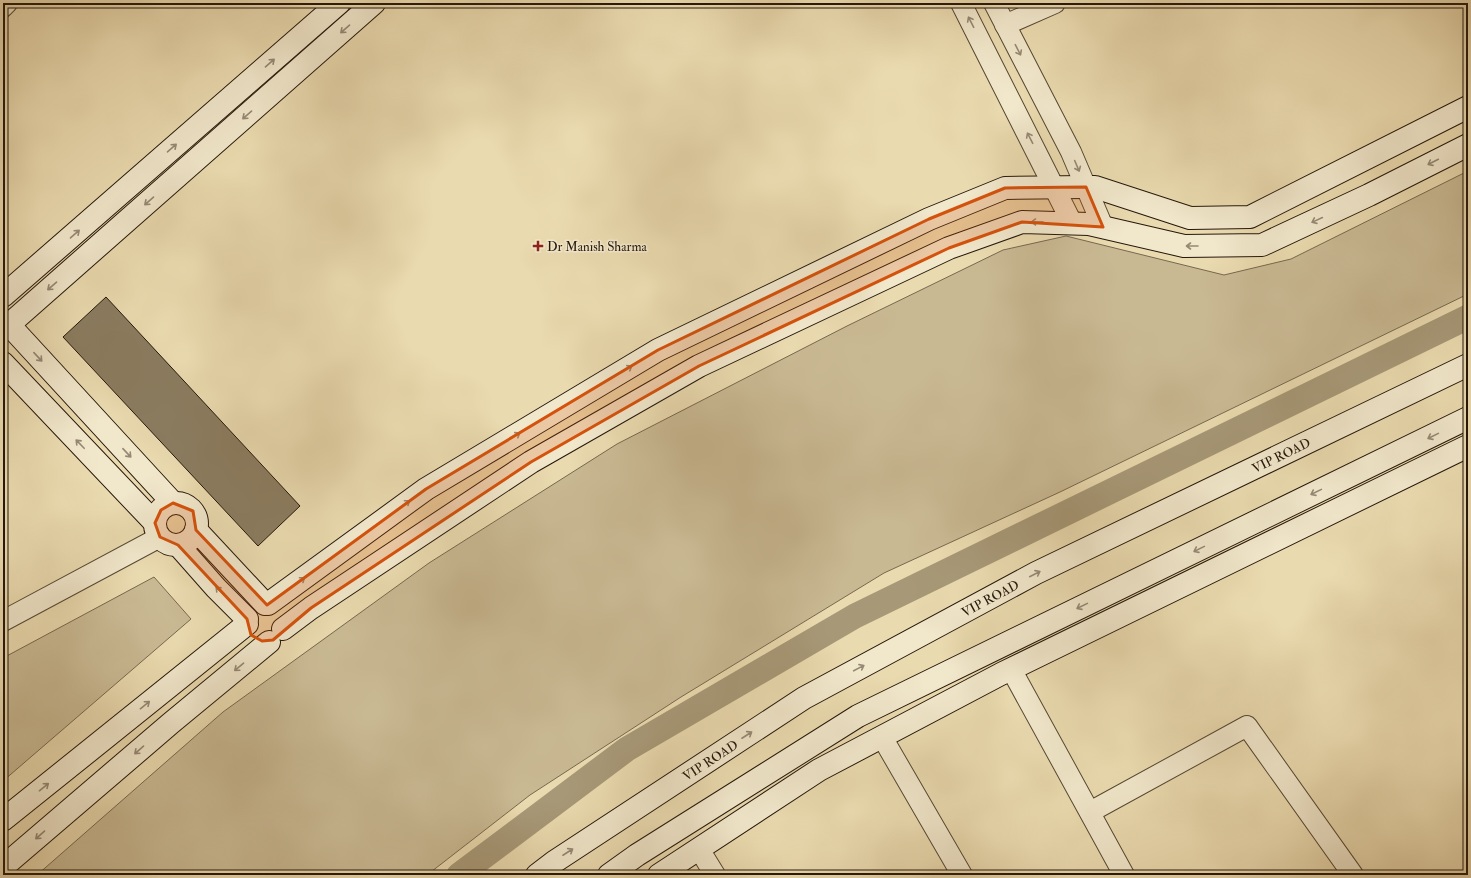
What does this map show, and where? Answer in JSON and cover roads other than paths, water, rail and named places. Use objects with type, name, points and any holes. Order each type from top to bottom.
[{"type":"street","points":[[3,7],[6,3]]},
{"type":"street","points":[[3,296],[339,3]]},
{"type":"street","points":[[173,503],[7,325],[374,3]]},
{"type":"street","points":[[961,3],[1072,223]]},
{"type":"street","points":[[994,3],[1071,152],[1103,227]]},
{"type":"street","points":[[1005,25],[1055,3]]},
{"type":"street","points":[[3,820],[247,621],[252,610],[256,607],[267,604],[426,489],[658,350],[929,219],[1005,188],[1095,187],[1190,218],[1250,217],[1468,107]]},
{"type":"street","points":[[3,867],[276,635],[311,608],[531,462],[699,366],[949,248],[1022,222],[1089,224],[1184,246],[1262,245],[1369,195],[1468,145]]},
{"type":"street","points":[[3,363],[164,535],[247,621],[248,630],[256,639],[276,635],[285,624],[282,613],[274,606],[267,604],[196,530]]},
{"type":"street","name":"VIP ROAD","points":[[537,875],[554,862],[804,698],[1036,573],[1468,365]]},
{"type":"street","points":[[609,875],[643,850],[858,716],[1468,418]]},
{"type":"street","points":[[659,875],[819,770],[1011,669],[1468,446]]},
{"type":"street","points":[[3,621],[164,535],[189,540],[196,530],[197,524],[193,511],[188,506],[180,503],[173,503],[161,510],[157,516],[164,535]]},
{"type":"street","points":[[1011,669],[1124,875]]},
{"type":"street","points":[[1090,812],[1247,726],[1353,875]]},
{"type":"street","points":[[882,737],[962,875]]},
{"type":"street","points":[[699,849],[715,875]]},
{"type":"waterway","points":[[459,875],[627,749],[855,616],[1468,317]]},
{"type":"place","name":"Dr Manish Sharma","points":[[538,246]]}]
